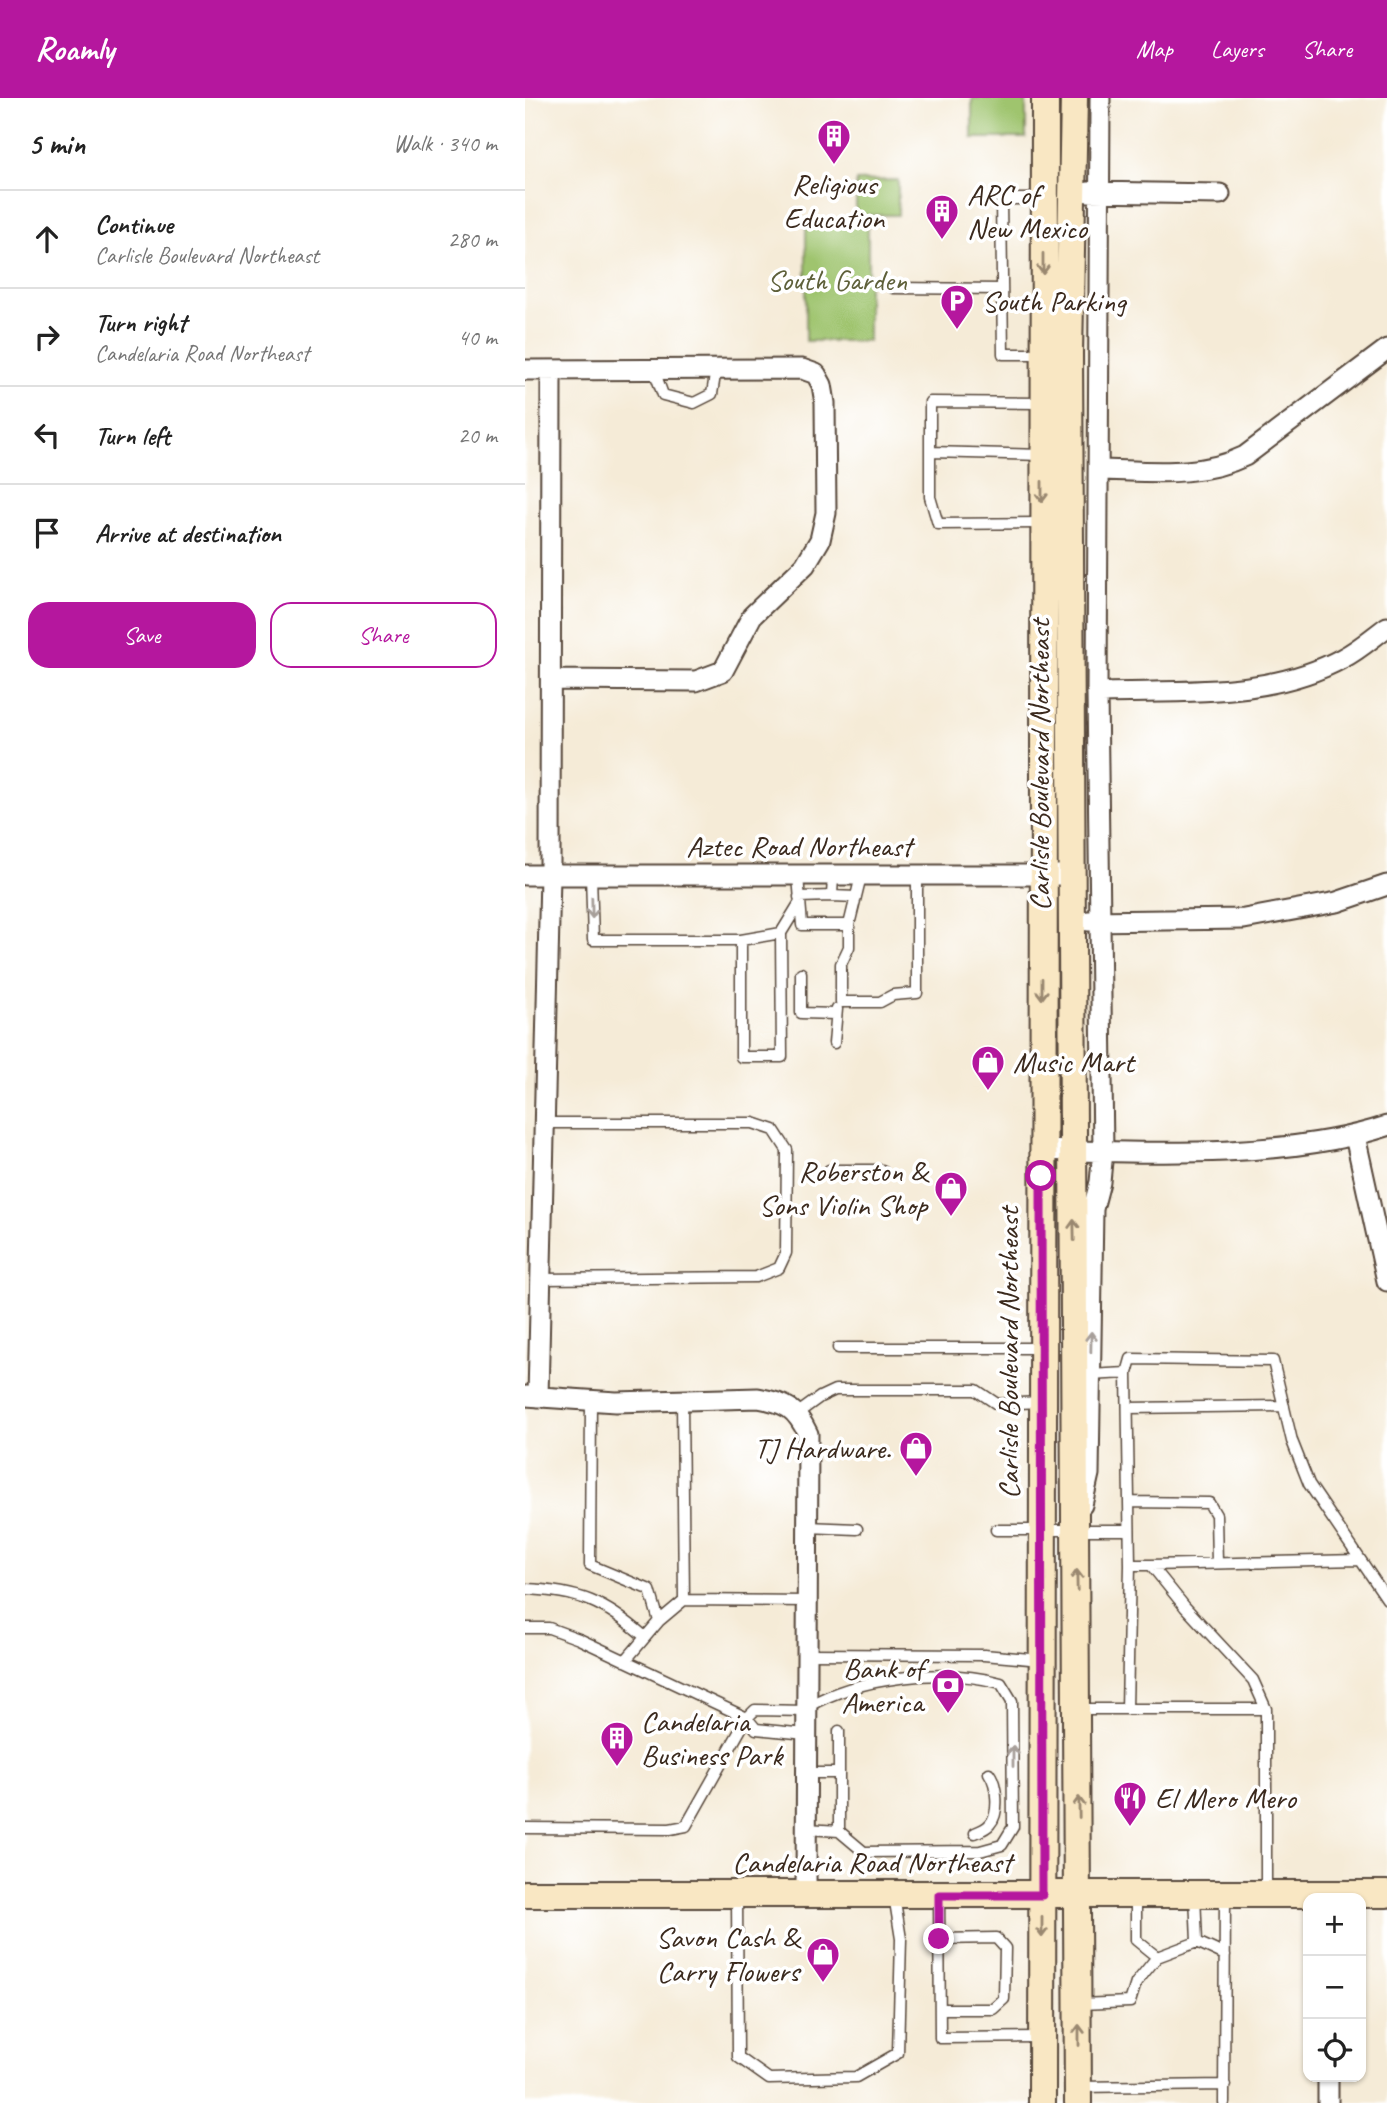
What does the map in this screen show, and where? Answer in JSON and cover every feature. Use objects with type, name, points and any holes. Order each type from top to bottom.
[{"type":"main road","name":"Carlisle Boulevard Northeast","points":[[1042,2103],[1042,455],[1045,98]]},
{"type":"main road","name":"Carlisle Boulevard Northeast","points":[[1074,98],[1070,457],[1073,875],[1086,921],[1073,1151],[1083,1375],[1076,1531],[1078,2095]]},
{"type":"main road","name":"Candelaria Road Northeast","points":[[525,1894],[1303,1896]]},
{"type":"main road","name":"Candelaria Road Northeast","points":[[1366,1895],[1387,1894]]},
{"type":"street","points":[[1083,1375],[1093,1209],[1100,1182],[1103,1151],[1086,921],[1097,693],[1100,98]]},
{"type":"street","points":[[1044,192],[1220,194]]},
{"type":"street","points":[[1099,470],[1195,471],[1225,466],[1245,456],[1387,349]]},
{"type":"street","points":[[525,370],[802,369],[816,374],[825,403],[826,513],[820,540],[805,565],[752,616],[723,671],[696,681],[551,680]]},
{"type":"street","points":[[551,370],[550,875],[541,1279],[532,1397],[591,1401],[758,1398],[778,1401],[798,1413],[808,1434],[806,1894]]},
{"type":"street","points":[[1097,693],[1246,689],[1292,679],[1343,658],[1387,627]]},
{"type":"street","name":"Aztec Road Northeast","points":[[525,875],[1073,875]]},
{"type":"street","points":[[1042,921],[1244,919],[1336,902],[1387,885]]},
{"type":"street","points":[[1041,1150],[1262,1149],[1355,1136],[1387,1126]]},
{"type":"street","points":[[1355,1136],[1387,1281]]},
{"type":"street","points":[[1328,2082],[1328,2103]]},
{"type":"lane","points":[[1043,354],[1003,354],[1001,200],[1030,200],[1044,192]]},
{"type":"lane","points":[[893,288],[1002,289]]},
{"type":"lane","points":[[654,370],[663,395],[694,403],[712,394],[716,369]]},
{"type":"lane","points":[[1042,523],[938,524],[930,497],[930,402],[1043,403]]},
{"type":"lane","points":[[930,452],[1070,457]]},
{"type":"lane","points":[[591,875],[593,940],[741,940],[781,933]]},
{"type":"lane","points":[[832,896],[833,875]]},
{"type":"lane","points":[[798,876],[802,925],[849,925]]},
{"type":"lane","points":[[834,1043],[835,1014],[841,1002],[841,964],[849,947],[849,925],[861,876]]},
{"type":"lane","points":[[841,1002],[880,1002],[893,995],[917,993],[917,876]]},
{"type":"lane","points":[[800,900],[832,896],[856,897]]},
{"type":"lane","points":[[741,940],[741,1057],[782,1057],[781,933],[800,900]]},
{"type":"lane","points":[[801,973],[801,1013],[835,1014]]},
{"type":"lane","points":[[541,1279],[756,1277],[779,1268],[786,1253],[787,1150],[774,1130],[753,1123],[545,1124]]},
{"type":"lane","points":[[829,1170],[882,1170]]},
{"type":"lane","points":[[838,1348],[1042,1348]]},
{"type":"lane","points":[[1127,1709],[1130,1565],[1127,1373],[1131,1359],[1273,1362],[1292,1441],[1309,1484],[1387,1599]]},
{"type":"lane","points":[[1083,1375],[1127,1373]]},
{"type":"lane","points":[[798,1413],[820,1396],[835,1390],[976,1390],[997,1404],[1042,1402]]},
{"type":"lane","points":[[682,1400],[684,1600]]},
{"type":"lane","points":[[591,1401],[590,1565],[650,1590],[659,1621]]},
{"type":"lane","points":[[996,1416],[997,1404]]},
{"type":"lane","points":[[1128,1408],[1284,1406]]},
{"type":"lane","points":[[1129,1502],[1209,1503],[1216,1516],[1217,1563]]},
{"type":"lane","points":[[807,1527],[857,1529]]},
{"type":"lane","points":[[996,1530],[1129,1530]]},
{"type":"lane","points":[[1130,1565],[1359,1560]]},
{"type":"lane","points":[[1151,1565],[1185,1607],[1253,1680],[1266,1709],[1266,1895]]},
{"type":"lane","points":[[525,1589],[578,1594],[614,1610],[645,1637]]},
{"type":"lane","points":[[625,1661],[659,1621],[684,1600],[807,1601]]},
{"type":"lane","points":[[525,1628],[549,1628],[625,1661],[747,1717],[756,1729],[806,1734]]},
{"type":"lane","points":[[807,1654],[984,1655],[1042,1660]]},
{"type":"lane","points":[[525,1828],[670,1829],[686,1826],[747,1717],[755,1710],[806,1709],[828,1695],[880,1680],[981,1678],[1001,1683],[1012,1701],[1013,1827],[1002,1845],[980,1851],[864,1852],[839,1831],[807,1829]]},
{"type":"lane","points":[[1078,1709],[1266,1709]]},
{"type":"lane","points":[[839,1731],[839,1831]]},
{"type":"lane","points":[[805,1773],[839,1773]]},
{"type":"lane","points":[[975,1833],[989,1826],[994,1816],[995,1782],[989,1773]]},
{"type":"lane","points":[[737,1894],[738,2057],[769,2079],[856,2077],[898,2053],[901,1939],[894,1895]]},
{"type":"lane","points":[[939,1895],[940,2038],[1042,2037]]},
{"type":"lane","points":[[1136,1895],[1136,1940],[1157,1957]]},
{"type":"lane","points":[[1195,1895],[1197,1942]]},
{"type":"lane","points":[[1224,2103],[1226,1895]]},
{"type":"lane","points":[[939,1939],[996,1938],[1005,1948],[1005,1998],[999,2004],[993,2009],[940,2009]]},
{"type":"lane","points":[[1079,2004],[1130,2002],[1136,1983],[1157,1957],[1197,1942],[1225,1955]]},
{"type":"lane","points":[[1078,2095],[1224,2085]]},
{"type":"green space","points":[[972,98],[1026,98],[1026,138],[972,138]]},
{"type":"green space","points":[[898,180],[898,215],[856,215],[856,181]]},
{"type":"green space","name":"South Garden","points":[[806,219],[868,219],[868,341],[806,341]]},
{"type":"place","name":"Religious Education","points":[[834,166]]},
{"type":"place","name":"ARC of New Mexico","points":[[942,241]]},
{"type":"place","name":"South Parking","points":[[957,331]]},
{"type":"place","name":"Music Mart","points":[[988,1092]]},
{"type":"place","name":"Roberston & Sons Violin Shop","points":[[951,1218]]},
{"type":"place","name":"TJ Hardware.","points":[[916,1478]]},
{"type":"place","name":"Bank of America","points":[[948,1715]]},
{"type":"place","name":"Candelaria Business Park","points":[[617,1768]]},
{"type":"place","name":"El Mero Mero","points":[[1130,1828]]},
{"type":"place","name":"Savon Cash & Carry Flowers","points":[[823,1984]]},
{"type":"route","points":[[939,1939],[939,1895],[1042,1895],[1041,1176]]}]
